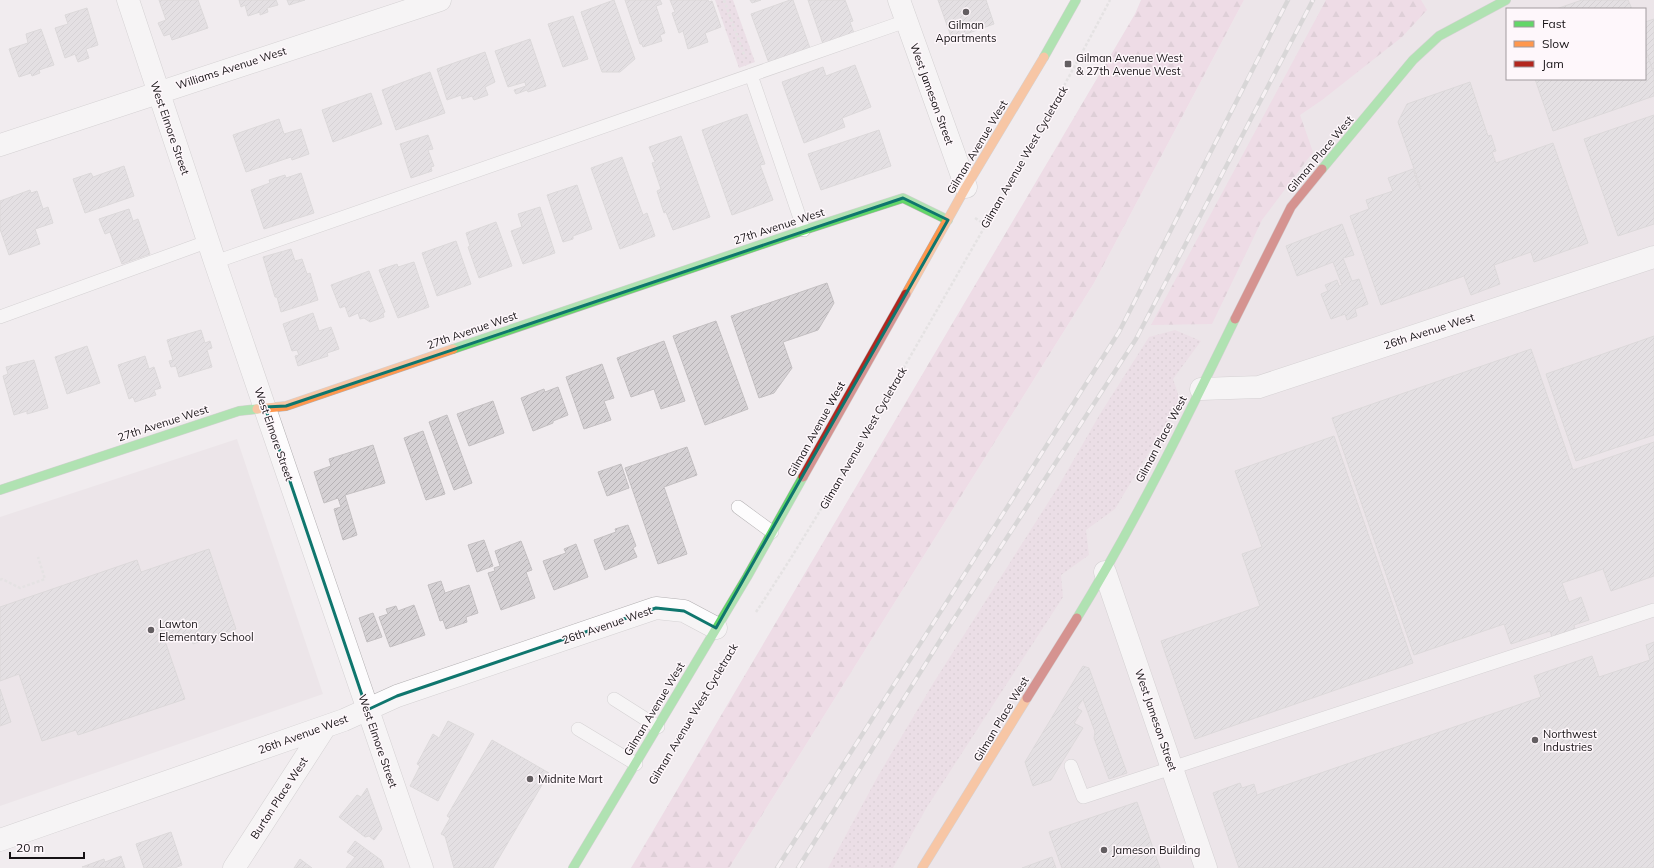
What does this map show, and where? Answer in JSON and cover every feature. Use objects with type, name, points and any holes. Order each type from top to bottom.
[{"type":"street","name":"West Elmore Street","points":[[128,0],[215,262],[422,868]]},
{"type":"street","name":"Williams Avenue West","points":[[0,145],[440,0]]},
{"type":"street","name":"West Jameson Street","points":[[899,0],[966,187]]},
{"type":"street","name":"Gilman Avenue West","points":[[573,868],[658,727],[772,532],[966,187],[1031,82],[1076,0]]},
{"type":"street","name":"Gilman Place West","points":[[922,868],[1105,572],[1201,389],[1291,207],[1413,60],[1440,36],[1506,0]]},
{"type":"street","name":"27th Avenue West","points":[[0,490],[238,411],[286,406],[804,230],[903,198],[948,220]]},
{"type":"street","name":"26th Avenue West","points":[[1201,389],[1259,387],[1654,257]]},
{"type":"street","name":"West Jameson Street","points":[[1105,572],[1206,868]]},
{"type":"street","name":"26th Avenue West","points":[[0,840],[324,727],[397,696],[656,608],[684,611],[716,628]]},
{"type":"street","name":"Burton Place West","points":[[234,868],[324,727]]},
{"type":"lane","points":[[215,262],[906,21]]},
{"type":"lane","points":[[751,75],[804,230]]},
{"type":"lane","points":[[0,317],[209,241]]},
{"type":"lane","points":[[738,507],[772,532]]},
{"type":"lane","points":[[1071,766],[1083,797],[1654,610]]},
{"type":"lane","points":[[614,699],[658,727]]},
{"type":"lane","points":[[578,729],[636,764]]},
{"type":"path","points":[[724,0],[751,75]]},
{"type":"path","name":"Gilman Avenue West Cycletrack","points":[[755,614],[788,564],[852,458],[1070,78],[1110,0]]},
{"type":"path","points":[[0,580],[2,579],[20,588],[45,579],[38,558]]},
{"type":"highlighted area","points":[[903,198],[948,220],[716,628],[684,611],[656,608],[397,696],[367,710],[265,407],[286,406]]},
{"type":"shaded area","points":[[715,0],[733,0],[755,62],[739,68]]},
{"type":"shaded area","points":[[1244,0],[1654,0],[1654,868],[729,868],[1094,283]]},
{"type":"shaded area","points":[[1175,330],[1201,341],[1173,379],[1180,400],[1115,509],[1086,530],[1089,555],[1061,575],[1063,597],[927,807],[893,868],[828,868],[878,776],[934,682],[1058,487],[1100,414],[1149,337]]},
{"type":"shaded area","name":"Lawton Elementary School","points":[[237,439],[323,694],[0,806],[0,517]]},
{"type":"green space","points":[[1141,0],[1244,0],[1094,283],[729,868],[631,868],[1135,14]]},
{"type":"green space","points":[[1326,0],[1421,0],[1427,10],[1402,37],[1322,100],[1300,115],[1313,152],[1262,220],[1212,324],[1151,325]]},
{"type":"building","points":[[159,0],[198,0],[208,28],[172,40],[170,34],[164,36],[158,23],[166,20]]},
{"type":"building","points":[[239,0],[276,0],[278,5],[267,8],[268,12],[260,15],[260,12],[248,16],[245,5],[241,7]]},
{"type":"building","points":[[287,0],[305,0],[289,5]]},
{"type":"building","points":[[614,0],[635,59],[620,72],[602,72],[581,12]]},
{"type":"building","points":[[625,0],[660,0],[662,4],[656,6],[665,33],[660,35],[662,41],[643,47],[642,44],[640,44]]},
{"type":"building","points":[[670,0],[712,1],[721,27],[705,33],[708,42],[688,49],[683,31],[679,33],[672,13],[675,12]]},
{"type":"building","points":[[750,0],[761,0],[752,3]]},
{"type":"building","points":[[793,0],[811,51],[770,66],[751,14]]},
{"type":"building","points":[[808,0],[845,0],[853,21],[850,22],[855,36],[824,47]]},
{"type":"building","name":"Gilman Apartments","points":[[938,0],[986,0],[994,24],[952,39]]},
{"type":"building","points":[[1582,0],[1628,0],[1632,8],[1559,8]]},
{"type":"building","points":[[87,8],[98,45],[86,49],[89,58],[78,62],[75,54],[65,58],[55,28],[68,24],[65,15]]},
{"type":"building","points":[[573,16],[588,59],[563,67],[548,24]]},
{"type":"building","points":[[1654,19],[1654,74],[1646,51],[1646,22]]},
{"type":"building","points":[[41,29],[54,65],[39,70],[40,73],[32,76],[31,73],[19,77],[9,49],[28,43],[26,34]]},
{"type":"building","points":[[530,39],[546,86],[516,94],[514,90],[526,86],[525,82],[508,87],[495,51]]},
{"type":"building","points":[[1646,51],[1654,74],[1654,96],[1553,131],[1535,80],[1646,80]]},
{"type":"building","points":[[485,52],[495,82],[485,87],[488,95],[474,100],[472,96],[462,99],[461,95],[447,100],[437,69]]},
{"type":"building","points":[[855,65],[871,107],[842,118],[845,127],[804,143],[782,82],[823,67],[826,76]]},
{"type":"building","points":[[430,72],[445,113],[396,130],[382,90]]},
{"type":"building","points":[[1470,82],[1488,136],[1491,135],[1496,151],[1492,152],[1496,163],[1553,143],[1588,243],[1534,262],[1531,252],[1494,265],[1500,284],[1471,295],[1464,276],[1381,305],[1350,216],[1369,209],[1366,200],[1393,191],[1388,178],[1413,169],[1421,189],[1398,122],[1407,104]]},
{"type":"building","points":[[371,93],[382,124],[333,142],[322,110]]},
{"type":"building","points":[[747,114],[765,164],[760,165],[773,200],[732,215],[702,130]]},
{"type":"building","points":[[1654,115],[1654,224],[1618,236],[1584,139]]},
{"type":"building","points":[[279,119],[284,134],[301,129],[309,154],[292,160],[291,157],[246,172],[233,135]]},
{"type":"building","points":[[879,130],[891,166],[821,190],[808,154]]},
{"type":"building","points":[[428,135],[433,149],[428,150],[434,166],[431,167],[432,171],[411,178],[400,144]]},
{"type":"building","points":[[681,136],[710,217],[673,230],[666,212],[664,213],[657,191],[661,189],[652,163],[655,162],[649,147]]},
{"type":"building","points":[[622,157],[643,215],[647,213],[655,236],[620,249],[591,168]]},
{"type":"building","points":[[124,166],[134,196],[85,213],[73,179],[91,173],[93,177]]},
{"type":"building","points":[[301,173],[314,213],[264,229],[251,190],[270,183],[269,180],[285,175],[286,178]]},
{"type":"building","points":[[577,185],[592,229],[573,236],[573,239],[563,242],[547,195]]},
{"type":"building","points":[[30,190],[31,193],[37,191],[43,209],[48,207],[53,223],[35,229],[40,244],[9,255],[0,229],[0,201]]},
{"type":"building","points":[[540,207],[555,253],[523,264],[511,231],[522,227],[518,214]]},
{"type":"building","points":[[129,209],[133,221],[138,219],[150,254],[122,264],[110,232],[105,234],[99,219]]},
{"type":"building","points":[[496,222],[512,266],[479,278],[468,247],[470,246],[466,233]]},
{"type":"building","points":[[1342,224],[1354,255],[1343,258],[1352,281],[1359,279],[1368,304],[1355,309],[1357,316],[1347,320],[1345,314],[1331,319],[1321,294],[1328,291],[1325,285],[1337,280],[1339,286],[1342,285],[1333,262],[1297,276],[1286,246]]},
{"type":"building","points":[[456,241],[471,284],[437,296],[422,253]]},
{"type":"building","points":[[291,249],[295,261],[302,259],[307,274],[310,273],[318,300],[281,312],[263,257]]},
{"type":"building","points":[[414,262],[429,307],[398,318],[379,270],[397,264],[398,267]]},
{"type":"building","points":[[369,271],[385,312],[383,313],[384,317],[370,322],[364,318],[360,319],[358,313],[349,317],[345,306],[340,308],[331,285]]},
{"type":"building","points":[[827,283],[834,303],[818,330],[783,342],[792,368],[774,393],[759,398],[731,316]]},
{"type":"building","points":[[313,313],[319,331],[331,327],[339,349],[327,353],[328,356],[298,366],[295,356],[299,355],[297,350],[292,351],[283,324]]},
{"type":"building","points":[[716,321],[748,409],[705,425],[673,336]]},
{"type":"building","points":[[201,330],[205,343],[210,341],[212,348],[207,350],[212,367],[179,377],[176,366],[171,367],[169,361],[173,360],[167,340]]},
{"type":"building","points":[[1654,336],[1654,435],[1576,461],[1546,374]]},
{"type":"building","points":[[664,341],[685,401],[661,409],[654,389],[631,397],[617,358]]},
{"type":"building","points":[[87,346],[100,383],[67,394],[55,357]]},
{"type":"building","points":[[1531,349],[1573,470],[1654,442],[1654,576],[1611,591],[1603,569],[1562,583],[1569,602],[1581,597],[1589,620],[1574,625],[1575,629],[1552,637],[1550,631],[1511,644],[1504,624],[1414,655],[1332,418]]},
{"type":"building","points":[[145,356],[149,369],[154,367],[161,388],[154,390],[156,395],[135,402],[133,397],[129,399],[118,365]]},
{"type":"building","points":[[34,360],[48,408],[27,414],[27,411],[14,415],[3,376],[8,374],[6,367]]},
{"type":"building","points":[[602,364],[614,398],[604,401],[611,420],[584,429],[566,377]]},
{"type":"building","points":[[558,387],[568,415],[533,431],[521,398],[544,389],[545,392]]},
{"type":"building","points":[[493,401],[504,433],[469,446],[457,414]]},
{"type":"building","points":[[447,415],[472,483],[454,490],[429,422]]},
{"type":"building","points":[[423,431],[445,494],[426,500],[404,438]]},
{"type":"building","points":[[1334,436],[1413,663],[1195,739],[1161,641],[1260,606],[1242,554],[1262,547],[1235,471]]},
{"type":"building","points":[[373,445],[385,483],[345,495],[357,535],[343,540],[334,509],[341,507],[338,498],[324,503],[314,472],[331,466],[329,459]]},
{"type":"building","points":[[687,447],[697,475],[664,487],[687,554],[658,564],[625,468]]},
{"type":"building","points":[[621,464],[629,488],[607,496],[598,472]]},
{"type":"building","points":[[628,525],[636,546],[633,548],[637,557],[605,570],[594,540],[616,532],[615,529]]},
{"type":"building","points":[[484,540],[493,566],[477,572],[468,545]]},
{"type":"building","points":[[521,541],[532,570],[526,572],[535,598],[501,610],[488,573],[495,571],[494,568],[500,566],[495,551]]},
{"type":"building","points":[[576,544],[588,577],[554,590],[543,561],[566,553],[564,549]]},
{"type":"building","points":[[209,549],[236,629],[193,644],[189,632],[165,641],[185,699],[78,735],[76,730],[42,741],[19,674],[0,681],[0,607],[137,560],[141,572]]},
{"type":"building","points":[[441,581],[445,593],[469,585],[478,613],[466,617],[467,622],[446,629],[443,620],[440,621],[428,585]]},
{"type":"building","points":[[414,605],[425,635],[390,647],[379,617],[388,614],[386,609],[396,606],[398,611]]},
{"type":"building","points":[[373,613],[382,637],[367,642],[359,618]]},
{"type":"building","name":"Northwest Industries","points":[[1654,642],[1654,868],[1239,868],[1213,793],[1240,783],[1242,788],[1254,784],[1257,795],[1541,697],[1534,676],[1592,656],[1599,677],[1650,660],[1646,645]]},
{"type":"building","points":[[1083,666],[1089,668],[1127,773],[1109,779],[1094,738],[1095,732],[1083,699],[1077,708],[1082,711],[1074,723],[1083,728],[1051,780],[1033,786],[1025,762]]},
{"type":"building","points":[[0,689],[11,722],[0,726]]},
{"type":"building","points":[[448,721],[474,734],[438,801],[410,786],[420,766],[417,764],[433,734],[439,738]]},
{"type":"building","points":[[492,740],[549,773],[493,868],[454,868],[445,836],[441,834],[450,818],[447,816]]},
{"type":"building","points":[[367,788],[382,829],[374,840],[369,836],[365,837],[339,817],[357,795],[361,797]]},
{"type":"building","name":"Jameson Building","points":[[1137,802],[1160,868],[1062,868],[1049,832]]},
{"type":"building","points":[[171,832],[182,865],[175,868],[144,868],[136,844]]},
{"type":"building","points":[[355,841],[381,860],[384,868],[346,868],[355,857],[347,852]]},
{"type":"building","points":[[121,856],[125,868],[82,867],[104,859],[105,862]]},
{"type":"building","points":[[1052,857],[1056,868],[1022,868]]},
{"type":"building","points":[[300,859],[312,868],[294,868]]},
{"type":"railway","points":[[777,868],[1119,332],[1288,0]]},
{"type":"railway","points":[[798,868],[943,636],[1136,339],[1313,0]]},
{"type":"traffic: fast","points":[[1044,57],[1076,0]]},
{"type":"traffic: fast","points":[[1322,169],[1413,60],[1439,36],[1506,0]]},
{"type":"traffic: fast","points":[[453,349],[903,198],[948,220]]},
{"type":"traffic: fast","points":[[1077,618],[1140,508],[1235,319]]},
{"type":"traffic: fast","points":[[0,490],[239,411],[257,409]]},
{"type":"traffic: fast","points":[[573,868],[747,577],[803,477]]},
{"type":"traffic: slow","points":[[906,294],[966,187],[1044,57]]},
{"type":"traffic: slow","points":[[257,409],[286,406],[453,349]]},
{"type":"traffic: slow","points":[[922,868],[1027,698]]},
{"type":"traffic: jam","points":[[1235,319],[1291,207],[1322,169]]},
{"type":"traffic: jam","points":[[803,477],[906,294]]},
{"type":"traffic: jam","points":[[1027,698],[1077,618]]},
{"type":"place","name":"Gilman Apartments","points":[[966,12]]},
{"type":"place","name":"Gilman Avenue West & 27th Avenue West","points":[[1068,64]]},
{"type":"place","name":"Lawton Elementary School","points":[[151,630]]},
{"type":"place","name":"Northwest Industries","points":[[1535,740]]},
{"type":"place","name":"Midnite Mart","points":[[530,779]]},
{"type":"place","name":"Jameson Building","points":[[1104,850]]}]
